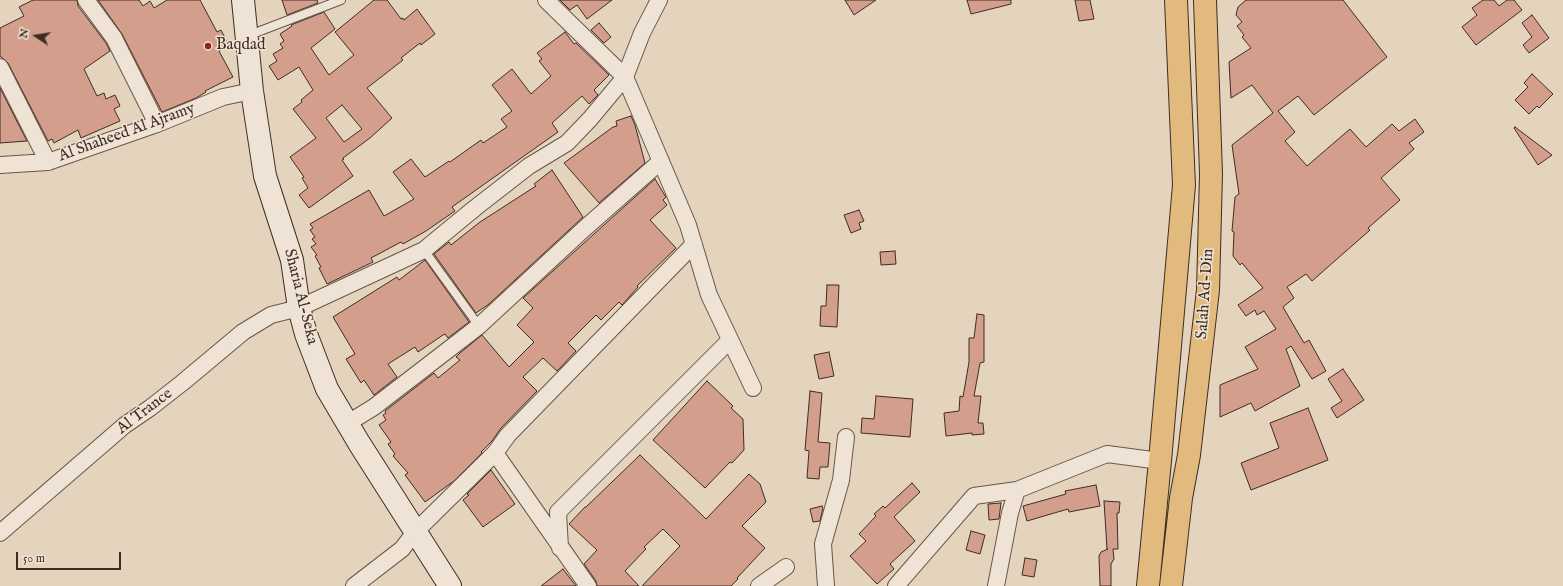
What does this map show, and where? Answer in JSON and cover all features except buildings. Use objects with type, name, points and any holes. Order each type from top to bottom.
[{"type":"highway","name":"Salah Ad-Din","points":[[1148,586],[1184,185],[1176,0]]},
{"type":"highway","name":"Salah Ad-Din","points":[[1171,586],[1181,498],[1189,455],[1208,290],[1211,174],[1205,0]]},
{"type":"street","points":[[86,0],[114,38],[157,124]]},
{"type":"street","name":"Sharia Al-Seka","points":[[243,0],[252,91],[265,176],[292,260],[299,308],[306,334],[327,389],[450,586]]},
{"type":"street","points":[[546,0],[625,77],[688,225],[709,295],[753,388]]},
{"type":"street","name":"Al Trance","points":[[0,533],[125,425],[182,383],[243,332],[272,315],[299,308],[424,250],[529,166],[567,143],[590,119],[625,77],[642,33],[659,0]]},
{"type":"street","points":[[0,67],[48,162]]},
{"type":"street","name":"Al Shaheed Al Ajramy","points":[[0,165],[48,162],[157,124],[223,97],[252,91]]},
{"type":"street","points":[[348,423],[374,407],[479,326],[585,228],[660,162]]},
{"type":"street","points":[[354,586],[402,549],[415,532],[495,452],[508,435],[694,244]]},
{"type":"street","points":[[560,548],[558,512],[730,340]]},
{"type":"street","points":[[826,586],[823,544],[841,480],[846,437]]},
{"type":"street","points":[[495,452],[560,548],[588,586]]},
{"type":"street","points":[[896,586],[974,496],[1017,490],[1107,454],[1160,461]]},
{"type":"street","points":[[996,586],[1010,513],[1017,490]]},
{"type":"street","points":[[759,586],[786,567]]},
{"type":"lane","points":[[246,36],[341,0]]},
{"type":"lane","points":[[424,250],[479,326]]},
{"type":"place","name":"Baqdad","points":[[208,46]]}]
